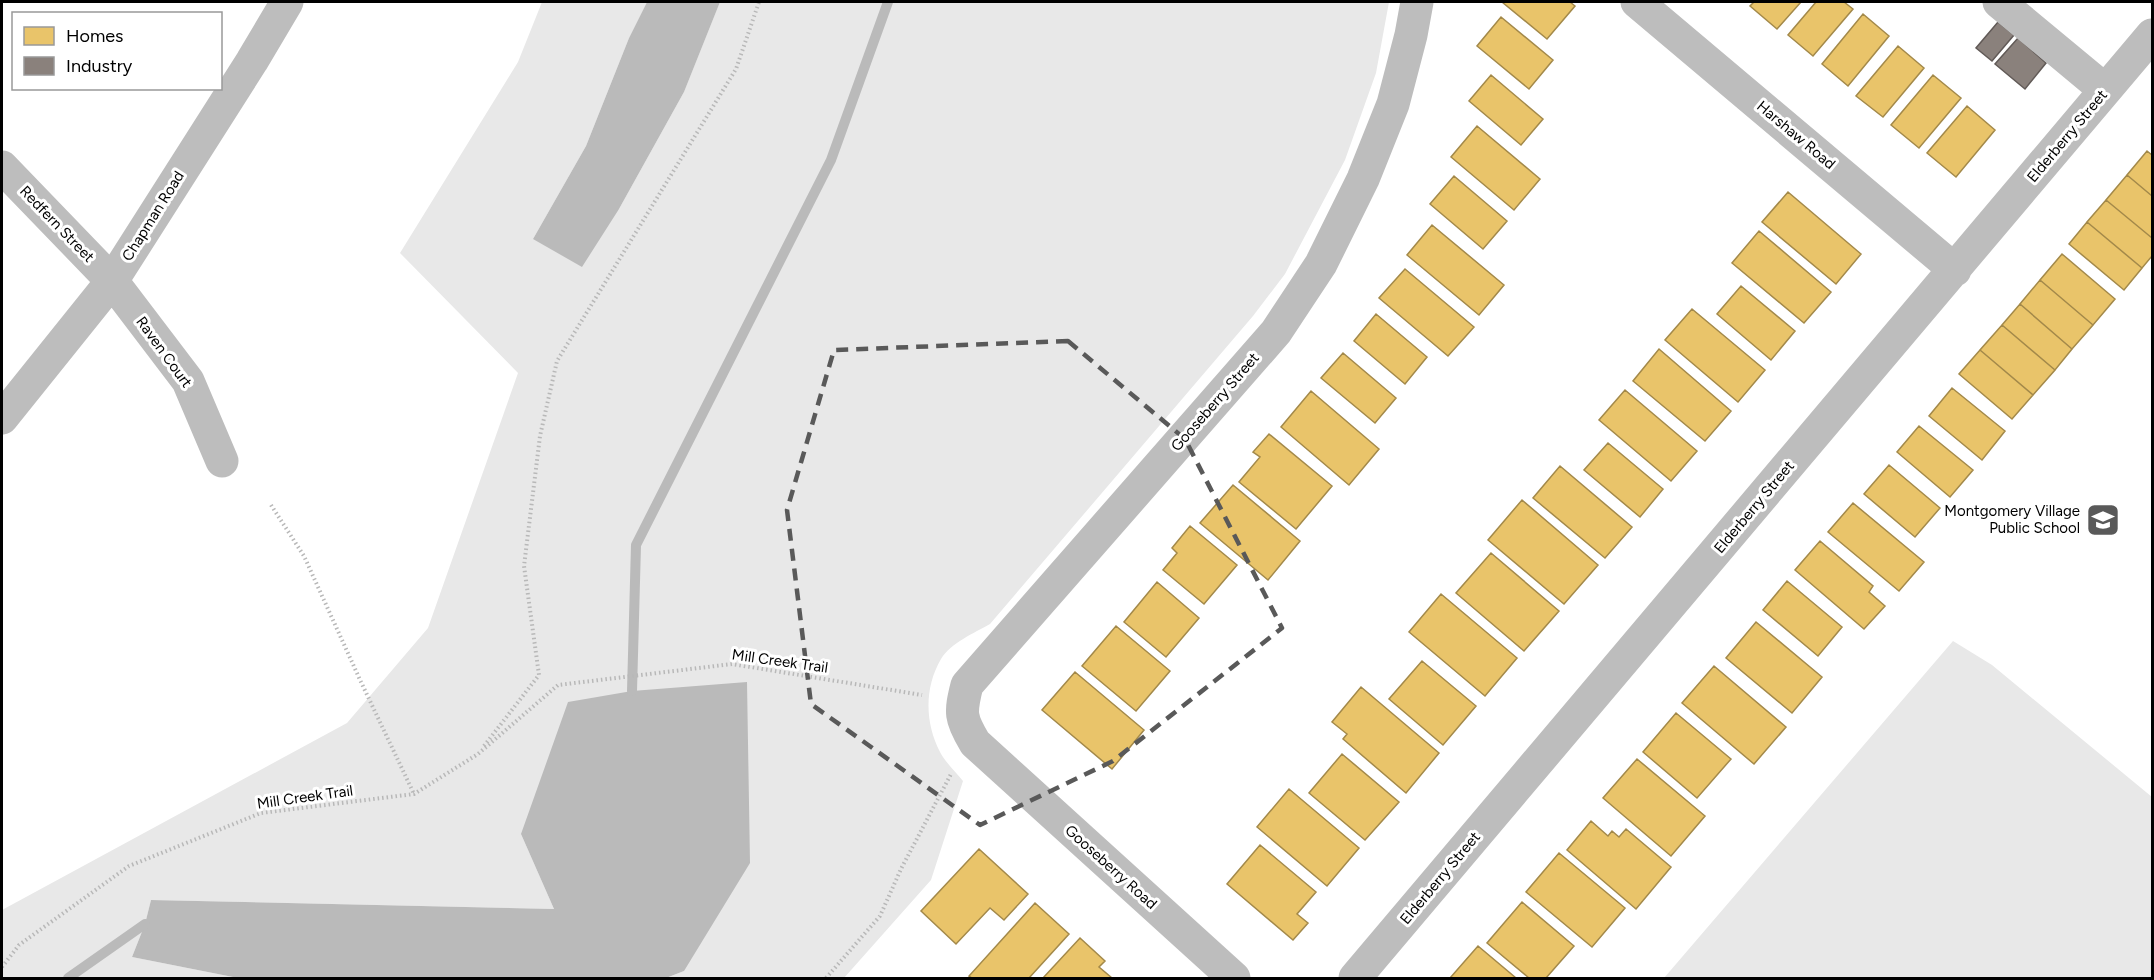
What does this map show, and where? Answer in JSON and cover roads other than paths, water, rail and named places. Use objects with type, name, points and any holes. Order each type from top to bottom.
[{"type":"street","name":"Chapman Road","points":[[2,418],[112,281],[252,61],[286,2]]},
{"type":"street","name":"Gooseberry Street","points":[[988,755],[975,742],[962,722],[962,703],[967,685],[1276,332],[1321,264],[1364,179],[1393,104],[1412,35],[1418,2]]},
{"type":"street","name":"Harshaw Road","points":[[1637,2],[1955,270]]},
{"type":"street","points":[[1999,2],[2105,90]]},
{"type":"street","name":"Elderberry Street","points":[[1355,978],[2152,35]]},
{"type":"street","name":"Redfern Street","points":[[2,167],[112,281]]},
{"type":"street","name":"Raven Court","points":[[112,281],[188,381],[222,461]]},
{"type":"street","name":"Gooseberry Road","points":[[988,755],[1234,978]]},
{"type":"waterway","points":[[632,691],[636,545],[831,160],[888,2]]},
{"type":"waterway","points":[[68,978],[145,924]]},
{"type":"place","name":"Montgomery Village Public School","points":[[2103,520]]}]
